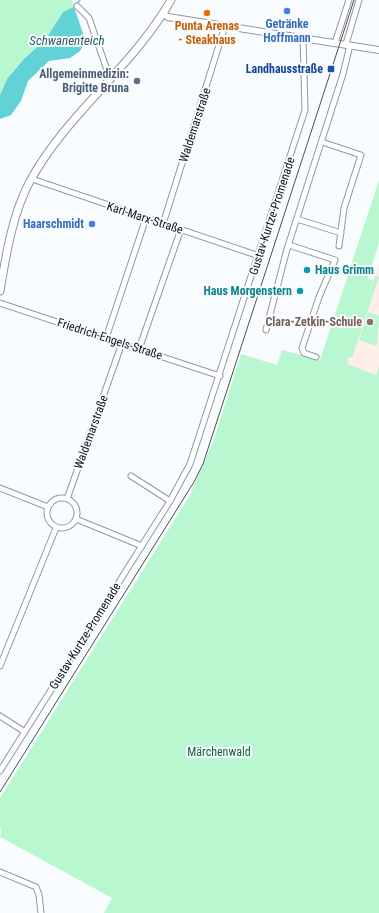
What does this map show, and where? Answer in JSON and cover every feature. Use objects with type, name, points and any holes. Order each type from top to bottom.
[{"type":"main road","points":[[0,291],[11,235],[22,201],[32,179],[55,143],[155,27],[171,0]]},
{"type":"street","points":[[335,43],[349,0]]},
{"type":"street","name":"Gustav-Kurtze-Promenade","points":[[266,330],[297,219],[343,74],[358,0]]},
{"type":"street","points":[[77,6],[89,18],[107,70],[112,78]]},
{"type":"street","points":[[163,14],[168,17],[379,50]]},
{"type":"street","name":"Waldemarstraße","points":[[163,224],[225,26]]},
{"type":"street","name":"Gustav-Kurtze-Promenade","points":[[0,771],[170,501],[190,464],[220,376],[306,108],[303,38]]},
{"type":"street","points":[[322,142],[361,155],[344,208],[339,246]]},
{"type":"street","name":"Karl-Marx-Straße","points":[[32,179],[259,256]]},
{"type":"street","points":[[106,338],[146,218]]},
{"type":"street","name":"Gustav-Kurtze-Promenade","points":[[297,219],[341,233]]},
{"type":"street","points":[[140,349],[181,229]]},
{"type":"street","name":"Gustav-Kurtze-Promenade","points":[[289,246],[335,260],[319,297],[302,348],[304,353],[316,357]]},
{"type":"street","name":"Friedrich-Engels-Straße","points":[[0,303],[220,376]]},
{"type":"street","name":"Waldemarstraße","points":[[68,499],[122,343]]},
{"type":"street","points":[[131,476],[170,501]]},
{"type":"street","points":[[0,488],[48,507]]},
{"type":"street","points":[[58,498],[68,499],[76,506],[76,519],[71,526],[66,528],[56,528],[47,517],[48,507],[58,498]]},
{"type":"street","points":[[76,519],[142,546]]},
{"type":"street","points":[[0,666],[56,528]]},
{"type":"street","points":[[0,716],[25,732]]},
{"type":"street","points":[[0,872],[36,887],[39,895],[40,913]]},
{"type":"shaded area","name":"Clara-Zetkin-Schule","points":[[379,262],[379,366],[376,375],[347,365]]},
{"type":"green space","points":[[0,0],[72,0],[74,7],[63,13],[46,39],[24,59],[7,79],[0,95]]},
{"type":"green space","name":"Märchenwald","points":[[379,180],[379,243],[368,278],[373,280],[368,298],[375,276],[379,277],[352,358],[349,357],[347,364],[376,375],[379,366],[379,913],[104,913],[112,898],[0,837],[2,830],[0,828],[0,798],[190,495],[213,442],[241,354],[277,365],[282,350],[320,360]]},
{"type":"green space","points":[[368,312],[379,316],[377,346],[359,340]]},
{"type":"water","name":"Schwanenteich","points":[[74,7],[83,33],[84,44],[80,51],[70,58],[49,61],[28,81],[21,101],[11,115],[0,119],[0,95],[7,79],[24,59],[46,39],[63,12]]},
{"type":"waterway","points":[[76,5],[80,0]]},
{"type":"tram line","points":[[0,792],[194,482],[203,464],[354,0]]},
{"type":"place","name":"Getränke Hoffmann","points":[[287,11]]},
{"type":"place","name":"Punta Arenas - Steakhaus","points":[[207,13]]},
{"type":"place","name":"Landhausstraße","points":[[331,69]]},
{"type":"place","name":"Allgemeinmedizin: Brigitte Bruna","points":[[137,81]]},
{"type":"place","name":"Haarschmidt","points":[[92,224]]},
{"type":"place","name":"Haus Grimm","points":[[307,270]]},
{"type":"place","name":"Haus Morgenstern","points":[[300,291]]},
{"type":"place","name":"Clara-Zetkin-Schule","points":[[370,322]]}]
